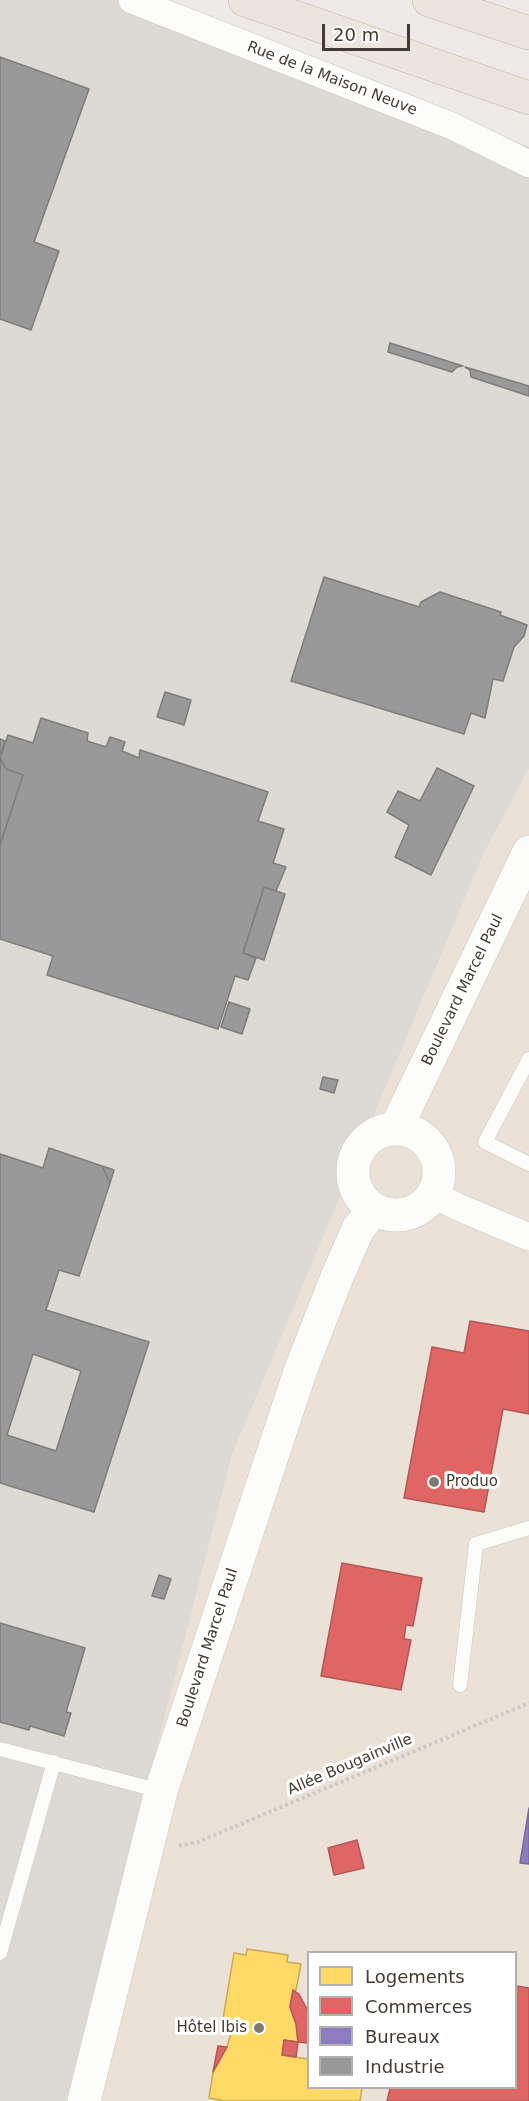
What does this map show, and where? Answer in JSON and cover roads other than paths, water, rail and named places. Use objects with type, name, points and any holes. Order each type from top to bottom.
[{"type":"highway","points":[[245,0],[529,98]]},
{"type":"highway","points":[[429,0],[529,33]]},
{"type":"street","name":"Rue de la Maison Neuve","points":[[132,0],[452,126],[529,164]]},
{"type":"street","name":"Boulevard Marcel Paul","points":[[396,1128],[529,852]]},
{"type":"street","points":[[386,1129],[406,1130],[424,1138],[436,1155],[439,1175],[433,1194],[419,1208],[411,1212],[392,1215],[374,1209],[362,1200],[355,1187],[352,1170],[357,1153],[369,1138],[386,1129]]},
{"type":"street","points":[[433,1194],[529,1237]]},
{"type":"street","name":"Boulevard Marcel Paul","points":[[84,2101],[160,1791],[301,1369],[358,1229],[374,1209]]},
{"type":"lane","points":[[529,1059],[485,1142],[529,1164]]},
{"type":"lane","points":[[460,1685],[476,1544],[529,1528]]},
{"type":"lane","points":[[0,1749],[160,1791]]},
{"type":"lane","points":[[0,1953],[54,1762]]},
{"type":"place","name":"Produo","points":[[434,1482]]},
{"type":"place","name":"Hôtel Ibis","points":[[259,2028]]}]
